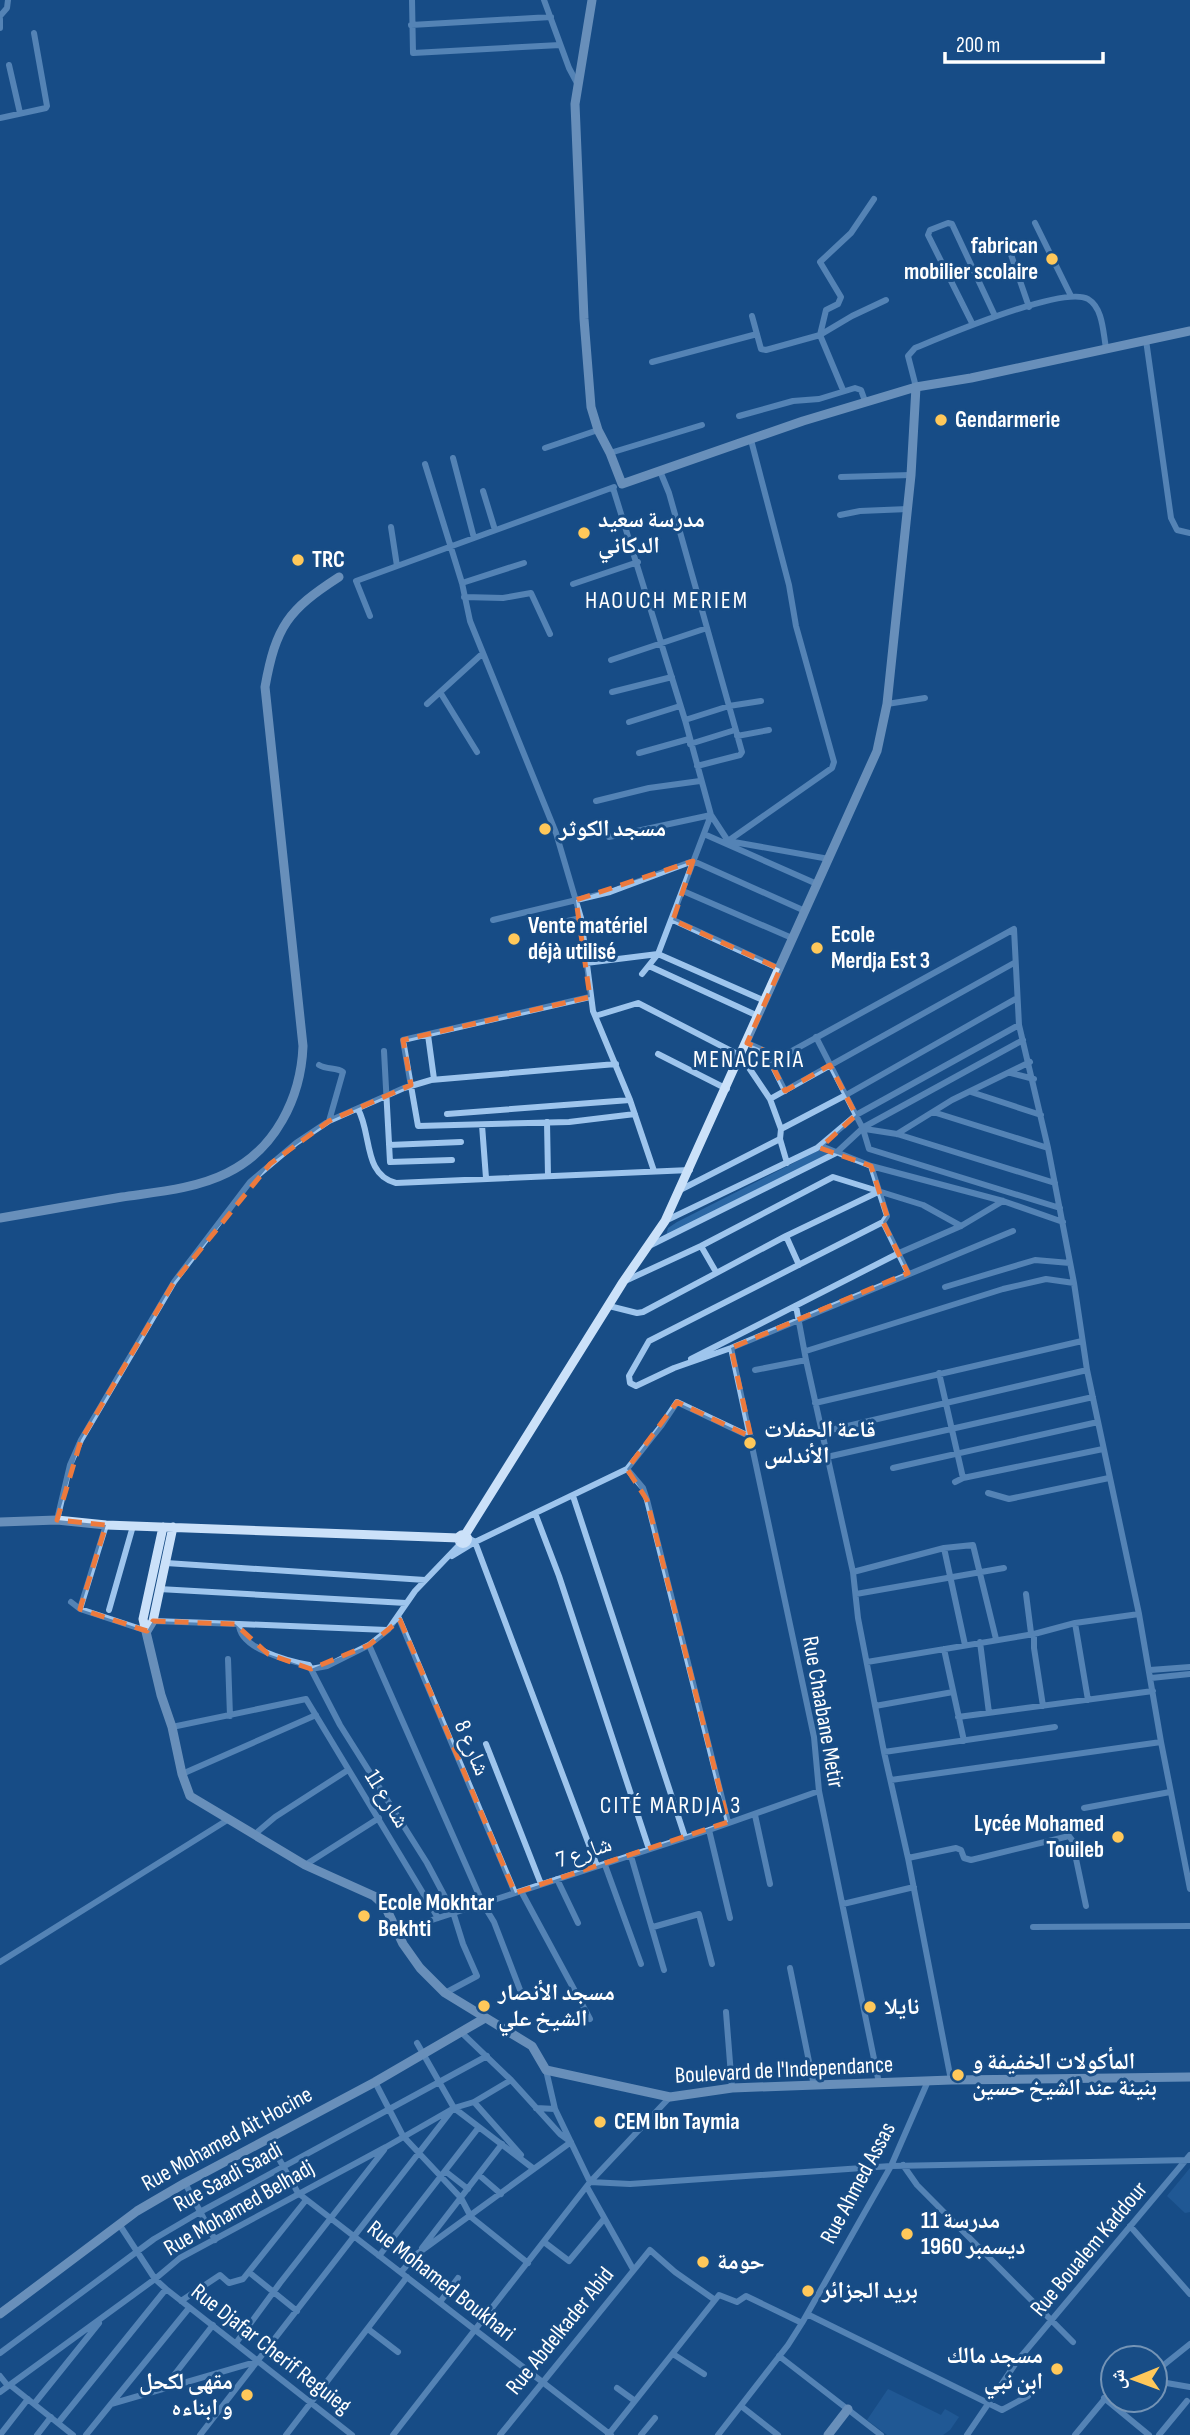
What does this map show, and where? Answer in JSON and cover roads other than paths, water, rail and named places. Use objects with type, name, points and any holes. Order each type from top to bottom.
[{"type":"street","points":[[0,28],[0,18],[8,6],[8,0]]},
{"type":"street","points":[[412,0],[413,52],[560,45]]},
{"type":"street","points":[[544,0],[577,83]]},
{"type":"street","points":[[592,0],[577,83],[575,113],[589,398],[598,430],[610,453],[710,816],[728,841],[829,859]]},
{"type":"street","points":[[411,24],[551,17]]},
{"type":"street","points":[[0,118],[47,106],[34,33]]},
{"type":"street","points":[[9,65],[20,113]]},
{"type":"street","points":[[843,390],[821,335],[827,310],[841,301],[821,267],[821,260],[851,233],[874,199]]},
{"type":"street","points":[[972,323],[928,235],[930,230],[948,223],[952,224],[995,316]]},
{"type":"street","points":[[1035,223],[1071,296]]},
{"type":"street","points":[[1006,240],[1029,307]]},
{"type":"street","points":[[311,1669],[327,1666],[369,1645],[388,1630],[425,1580],[465,1539],[623,1282],[665,1222],[690,1170],[880,743],[887,704],[911,475],[916,387],[909,362],[910,352],[972,323],[1071,296],[1086,298],[1097,308],[1106,348]]},
{"type":"street","points":[[752,316],[761,349],[765,351],[821,335],[886,300]]},
{"type":"street","points":[[370,616],[356,581],[660,471],[865,401],[916,387],[971,378],[1190,331]]},
{"type":"street","points":[[652,362],[757,334]]},
{"type":"street","points":[[1146,340],[1171,518],[1177,530],[1190,533]]},
{"type":"street","points":[[738,416],[793,401],[819,399],[843,390],[859,388],[865,401]]},
{"type":"street","points":[[610,453],[702,425]]},
{"type":"street","points":[[545,448],[598,430]]},
{"type":"street","points":[[728,841],[832,768],[834,762],[796,626],[789,585],[751,440]]},
{"type":"street","points":[[453,458],[474,538]]},
{"type":"street","points":[[425,464],[462,583],[470,621],[556,832],[581,918],[590,997],[595,1016],[630,1100],[654,1171]]},
{"type":"street","points":[[660,471],[669,493],[741,755],[697,766]]},
{"type":"street","points":[[841,477],[911,475]]},
{"type":"street","points":[[483,492],[495,530]]},
{"type":"street","points":[[840,515],[860,511],[908,509]]},
{"type":"street","points":[[391,527],[397,566]]},
{"type":"street","points":[[573,584],[638,562]]},
{"type":"street","points":[[462,583],[524,563]]},
{"type":"street","points":[[0,1217],[183,1187],[227,1174],[258,1153],[283,1121],[296,1093],[302,1067],[303,1046],[265,687],[270,660],[279,635],[293,613],[308,597],[339,577]]},
{"type":"street","points":[[464,597],[503,597],[531,593],[550,634]]},
{"type":"street","points":[[611,660],[707,628]]},
{"type":"street","points":[[428,704],[483,653]]},
{"type":"street","points":[[612,692],[672,677]]},
{"type":"street","points":[[440,692],[477,752]]},
{"type":"street","points":[[887,704],[925,698]]},
{"type":"street","points":[[685,720],[729,706],[761,701]]},
{"type":"street","points":[[629,722],[680,706]]},
{"type":"street","points":[[639,753],[690,741],[769,730]]},
{"type":"street","points":[[596,801],[649,788],[700,780]]},
{"type":"street","points":[[642,974],[658,954],[673,920],[710,816]]},
{"type":"street","points":[[608,837],[710,816]]},
{"type":"street","points":[[704,834],[817,884]]},
{"type":"street","points":[[493,920],[610,892],[693,861],[805,911]]},
{"type":"street","points":[[683,891],[793,938]]},
{"type":"street","points":[[549,925],[581,918]]},
{"type":"street","points":[[673,920],[780,969]]},
{"type":"street","points":[[772,1062],[1014,929],[1019,1025],[1034,1079],[1063,1222],[1087,1370],[1139,1614],[1190,1889]]},
{"type":"street","points":[[586,963],[658,954],[765,1001]]},
{"type":"street","points":[[771,1099],[1014,963]]},
{"type":"street","points":[[649,966],[758,1016]]},
{"type":"street","points":[[590,997],[403,1040],[418,1126],[547,1122],[635,1114]]},
{"type":"street","points":[[781,1129],[1017,998]]},
{"type":"street","points":[[595,1016],[638,1003],[741,1056],[771,1099],[781,1129],[780,1139],[787,1163]]},
{"type":"street","points":[[665,1222],[821,1146],[856,1115],[1019,1025]]},
{"type":"street","points":[[428,1035],[434,1079]]},
{"type":"street","points":[[816,1037],[863,1129],[869,1149],[1060,1208]]},
{"type":"street","points":[[647,1247],[836,1153],[863,1129],[1023,1040]]},
{"type":"street","points":[[747,1042],[765,1051],[785,1091]]},
{"type":"street","points":[[384,1051],[390,1162],[452,1160]]},
{"type":"street","points":[[658,1055],[727,1088]]},
{"type":"street","points":[[897,1134],[933,1112],[1030,1062]]},
{"type":"street","points":[[57,1520],[70,1465],[81,1440],[174,1282],[250,1182],[296,1143],[330,1121],[387,1095],[434,1079],[616,1064]]},
{"type":"street","points":[[319,1065],[325,1069],[339,1069],[343,1073],[330,1121]]},
{"type":"street","points":[[1011,1073],[1034,1079]]},
{"type":"street","points":[[971,1092],[1041,1115]]},
{"type":"street","points":[[447,1114],[630,1100]]},
{"type":"street","points":[[358,1109],[365,1123],[373,1165],[386,1181],[405,1183],[690,1170]]},
{"type":"street","points":[[933,1112],[1048,1148]]},
{"type":"street","points":[[547,1122],[548,1175]]},
{"type":"street","points":[[482,1125],[486,1178]]},
{"type":"street","points":[[863,1129],[871,1128],[897,1134],[1055,1183]]},
{"type":"street","points":[[680,1190],[780,1139]]},
{"type":"street","points":[[389,1145],[461,1142]]},
{"type":"street","points":[[821,1146],[871,1166],[1003,1201],[1063,1222]]},
{"type":"street","points":[[871,1166],[887,1216],[883,1222],[649,1341],[629,1376],[630,1383],[636,1386],[674,1368],[899,1253],[961,1226],[1003,1201]]},
{"type":"street","points":[[623,1282],[701,1246],[833,1177],[923,1205],[961,1226]]},
{"type":"street","points":[[609,1306],[643,1312],[786,1236],[879,1192]]},
{"type":"street","points":[[883,1222],[908,1273]]},
{"type":"street","points":[[674,1368],[731,1348],[1013,1231]]},
{"type":"street","points":[[786,1236],[799,1265]]},
{"type":"street","points":[[701,1246],[716,1272]]},
{"type":"street","points":[[945,1287],[1035,1260],[1070,1263]]},
{"type":"street","points":[[806,1351],[1003,1289],[1046,1279],[1074,1283]]},
{"type":"street","points":[[796,1306],[853,1572],[875,1706],[914,1887],[951,2080]]},
{"type":"street","points":[[815,1404],[1082,1341]]},
{"type":"street","name":"Rue Chaabane Metir","points":[[731,1348],[814,1737],[819,1791],[878,2083]]},
{"type":"street","points":[[755,1370],[806,1360]]},
{"type":"street","points":[[822,1432],[1087,1370]]},
{"type":"street","points":[[939,1373],[963,1478]]},
{"type":"street","points":[[827,1457],[1093,1397]]},
{"type":"street","points":[[0,1522],[57,1520],[106,1525],[465,1539],[535,1513],[627,1469],[677,1402],[751,1437]]},
{"type":"street","points":[[893,1468],[1098,1422]]},
{"type":"street","points":[[955,1482],[963,1478],[1103,1449]]},
{"type":"street","points":[[627,1469],[643,1488],[647,1500],[728,1822]]},
{"type":"street","points":[[988,1493],[1009,1499],[1109,1478]]},
{"type":"street","points":[[573,1496],[685,1837]]},
{"type":"street","points":[[535,1513],[559,1576],[649,1849]]},
{"type":"street","points":[[80,1609],[106,1525]]},
{"type":"street","points":[[109,1610],[133,1526]]},
{"type":"street","points":[[147,1632],[153,1621],[166,1563],[168,1527]]},
{"type":"street","points":[[168,1527],[143,1613],[161,1695],[190,1796],[305,1865],[374,1896],[385,1906],[403,1944],[444,1993],[532,2046],[546,2070],[555,2109],[604,2219],[633,2269]]},
{"type":"street","points":[[441,1563],[465,1539]]},
{"type":"street","points":[[465,1539],[641,1964]]},
{"type":"street","points":[[853,1572],[944,1548],[973,1545],[996,1639]]},
{"type":"street","points":[[944,1548],[965,1645]]},
{"type":"street","points":[[166,1563],[425,1580]]},
{"type":"street","points":[[856,1594],[1004,1568]]},
{"type":"street","points":[[159,1589],[406,1603]]},
{"type":"street","points":[[1026,1594],[1044,1706]]},
{"type":"street","points":[[71,1602],[80,1609],[147,1632]]},
{"type":"street","points":[[867,1662],[1075,1623],[1139,1614]]},
{"type":"street","name":"شارع 8","points":[[398,1616],[518,1892],[590,2019]]},
{"type":"street","points":[[153,1621],[388,1630]]},
{"type":"street","points":[[1075,1623],[1088,1700]]},
{"type":"street","points":[[239,1624],[242,1636],[268,1654],[309,1665],[340,1725],[427,1863],[453,1912],[477,1976],[444,1993]]},
{"type":"street","points":[[980,1642],[989,1713]]},
{"type":"street","points":[[369,1645],[483,1904],[494,1922],[522,1995]]},
{"type":"street","points":[[944,1649],[964,1741]]},
{"type":"street","points":[[172,1727],[230,1716],[228,1659]]},
{"type":"street","points":[[1150,1670],[1190,1667]]},
{"type":"street","points":[[1151,1678],[1190,1674]]},
{"type":"street","points":[[958,1717],[1153,1691]]},
{"type":"street","points":[[875,1706],[953,1692]]},
{"type":"street","name":"شارع 11","points":[[230,1716],[306,1699],[438,1918]]},
{"type":"street","points":[[182,1774],[316,1715]]},
{"type":"street","points":[[884,1752],[1055,1727]]},
{"type":"street","points":[[891,1780],[1161,1742]]},
{"type":"street","points":[[486,1744],[541,1884]]},
{"type":"street","points":[[255,1834],[275,1817],[348,1770]]},
{"type":"street","name":"شارع 7","points":[[398,1931],[755,1815],[819,1791]]},
{"type":"street","points":[[1084,1808],[1170,1792]]},
{"type":"street","points":[[755,1815],[770,1884]]},
{"type":"street","points":[[305,1865],[380,1818]]},
{"type":"street","points":[[0,1962],[229,1819]]},
{"type":"street","points":[[709,1830],[730,1918]]},
{"type":"street","points":[[908,1858],[956,1847],[961,1850],[964,1858],[971,1860],[1069,1836],[1086,1906]]},
{"type":"street","points":[[631,1856],[664,1970]]},
{"type":"street","points":[[557,1879],[578,1923]]},
{"type":"street","points":[[843,1904],[914,1887]]},
{"type":"street","points":[[653,1927],[699,1913],[712,1964]]},
{"type":"street","points":[[1034,1927],[1190,1926]]},
{"type":"street","points":[[790,1968],[814,2086]]},
{"type":"street","points":[[726,2012],[732,2088]]},
{"type":"street","name":"Rue Mohamed Ait Hocine","points":[[0,2314],[137,2211],[375,2082],[485,2018]]},
{"type":"street","points":[[461,2032],[511,2080],[560,2134],[571,2142]]},
{"type":"street","points":[[417,2043],[454,2108],[534,2169]]},
{"type":"street","name":"Rue Saadi Saadi","points":[[0,2353],[154,2239],[487,2056]]},
{"type":"street","name":"Boulevard de l'Independance","points":[[546,2070],[670,2097],[732,2088],[951,2080],[1190,2077]]},
{"type":"street","name":"Rue Mohamed Belhadj","points":[[0,2392],[180,2258],[454,2108],[474,2102],[511,2080]]},
{"type":"street","name":"Rue Ahmed Assas","points":[[718,2435],[802,2323],[891,2166],[928,2081]]},
{"type":"street","points":[[375,2082],[404,2136],[418,2153],[442,2174],[461,2198],[471,2217],[528,2263]]},
{"type":"street","points":[[393,2435],[589,2184],[670,2097]]},
{"type":"street","points":[[474,2102],[534,2169]]},
{"type":"street","points":[[200,2435],[454,2108]]},
{"type":"street","points":[[536,2108],[555,2109]]},
{"type":"street","points":[[379,2256],[479,2127]]},
{"type":"street","name":"Rue Mohamed Boukhari","points":[[268,2140],[298,2193],[306,2200],[610,2434]]},
{"type":"street","points":[[417,2254],[571,2142]]},
{"type":"street","points":[[286,2435],[368,2329],[417,2254],[502,2144]]},
{"type":"street","points":[[236,2343],[386,2147]]},
{"type":"street","points":[[589,2184],[631,2184],[904,2165],[1189,2158]]},
{"type":"street","name":"Rue Boualem Kaddour","points":[[967,2435],[1018,2360],[1189,2158]]},
{"type":"street","points":[[904,2165],[917,2185],[1073,2342]]},
{"type":"street","points":[[442,2174],[468,2189]]},
{"type":"street","points":[[479,2175],[502,2194]]},
{"type":"street","points":[[185,2183],[215,2239]]},
{"type":"street","points":[[181,2301],[220,2275],[229,2283],[243,2279],[306,2200]]},
{"type":"street","points":[[544,2242],[569,2262],[604,2219]]},
{"type":"street","name":"Rue Djafar Cherif Reguieg","points":[[119,2224],[155,2279],[166,2289],[352,2435]]},
{"type":"street","points":[[1130,2225],[1190,2294]]},
{"type":"street","name":"Rue Abdelkader Abid","points":[[500,2435],[650,2250],[675,2272],[715,2300]]},
{"type":"street","points":[[250,2273],[296,2311]]},
{"type":"street","points":[[440,2302],[458,2278]]},
{"type":"street","points":[[58,2423],[166,2289]]},
{"type":"street","points":[[610,2434],[719,2295],[737,2302],[746,2296],[802,2323]]},
{"type":"street","points":[[86,2435],[189,2308]]},
{"type":"street","points":[[807,2314],[1002,2410],[1028,2396]]},
{"type":"street","points":[[0,2435],[104,2316]]},
{"type":"street","points":[[163,2389],[213,2325]]},
{"type":"street","points":[[368,2329],[398,2352]]},
{"type":"street","points":[[1169,2361],[1190,2344]]},
{"type":"street","points":[[673,2354],[704,2374]]},
{"type":"street","points":[[779,2356],[881,2435]]},
{"type":"street","points":[[111,2404],[258,2362]]},
{"type":"street","points":[[0,2375],[73,2435]]},
{"type":"street","points":[[1169,2383],[1190,2387]]},
{"type":"street","points":[[617,2388],[635,2401]]},
{"type":"street","points":[[1159,2435],[1187,2401]]},
{"type":"street","points":[[1076,2435],[1099,2405]]},
{"type":"street","points":[[741,2406],[778,2435]]},
{"type":"street","points":[[828,2435],[848,2409]]},
{"type":"street","points":[[1124,2414],[1150,2435]]},
{"type":"street","points":[[37,2435],[51,2417]]},
{"type":"street","points":[[641,2435],[655,2418]]},
{"type":"street","points":[[972,2428],[979,2435]]},
{"type":"place","name":"fabrican mobilier scolaire","points":[[1052,259]]},
{"type":"place","name":"Gendarmerie","points":[[941,420]]},
{"type":"place","name":"مدرسة سعيد الدكاني","points":[[584,533]]},
{"type":"place","name":"TRC","points":[[298,560]]},
{"type":"place","name":"مسجد الكوثر","points":[[545,829]]},
{"type":"place","name":"Vente matériel déjà utilisé","points":[[514,939]]},
{"type":"place","name":"Ecole Merdja Est 3","points":[[817,948]]},
{"type":"place","name":"قاعة الحفلات الأندلس","points":[[750,1443]]},
{"type":"place","name":"Lycée Mohamed Touileb","points":[[1118,1837]]},
{"type":"place","name":"Ecole Mokhtar Bekhti","points":[[364,1916]]},
{"type":"place","name":"مسجد الأنصار الشيخ علي","points":[[484,2006]]},
{"type":"place","name":"نايلا","points":[[870,2007]]},
{"type":"place","name":"المأكولات الخفيفة و بنينة عند الشيخ حسين","points":[[958,2075]]},
{"type":"place","name":"CEM Ibn Taymia","points":[[600,2122]]},
{"type":"place","name":"مدرسة 11 ديسمبر 1960","points":[[907,2234]]},
{"type":"place","name":"حومة","points":[[703,2262]]},
{"type":"place","name":"بريد الجزائر","points":[[808,2291]]},
{"type":"place","name":"مسجد مالك ابن نبي","points":[[1057,2369]]},
{"type":"place","name":"مقهى لكحل و ابناءه","points":[[247,2395]]},
{"type":"district","name":"HAOUCH MERIEM","points":[[667,600]]},
{"type":"district","name":"MENACERIA","points":[[749,1059]]},
{"type":"district","name":"CITÉ MARDJA 3","points":[[671,1805]]}]
